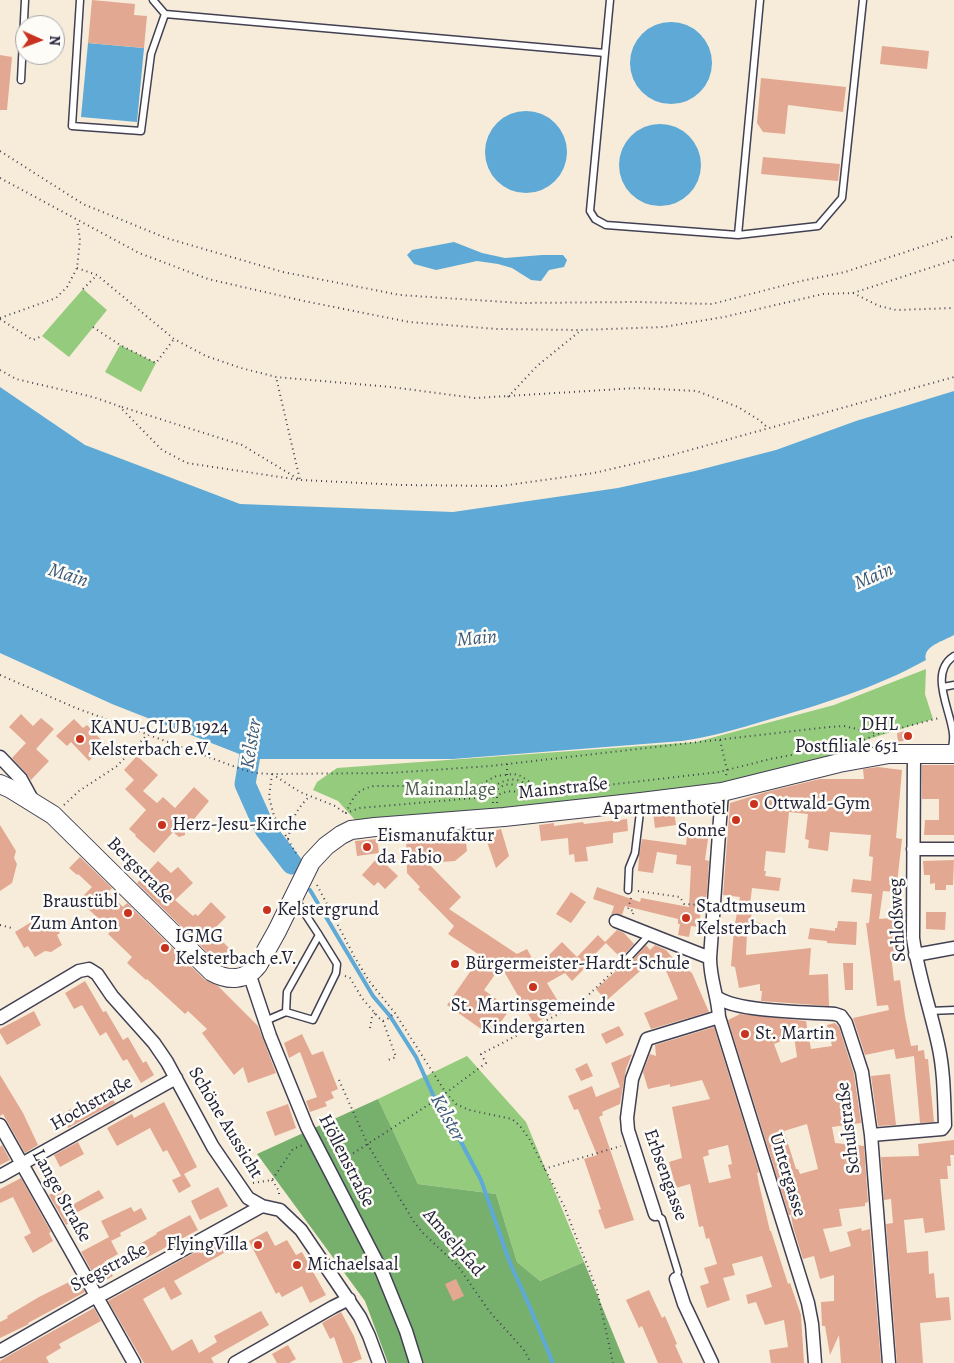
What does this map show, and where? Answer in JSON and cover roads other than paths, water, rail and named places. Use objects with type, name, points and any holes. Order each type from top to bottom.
[{"type":"street","name":"Schloßweg","points":[[871,1135],[942,1129],[950,1124],[938,1044],[913,938],[914,753]]},
{"type":"street","name":"Mainstraße","points":[[249,973],[258,965],[310,862],[326,846],[351,830],[641,802],[722,792],[889,754],[952,754]]},
{"type":"street","points":[[0,757],[22,779],[35,804]]},
{"type":"street","name":"Bergstraße","points":[[0,784],[53,815],[212,972],[221,977],[233,979],[242,978],[249,973]]},
{"type":"street","name":"Untergasse","points":[[722,792],[710,958],[711,978],[715,994],[718,998],[719,1017],[808,1303],[812,1324],[814,1363]]},
{"type":"street","points":[[913,849],[954,849]]},
{"type":"street","points":[[622,923],[710,958]]},
{"type":"street","points":[[916,955],[954,948]]},
{"type":"street","name":"Schöne Aussicht","points":[[0,1018],[79,971],[89,969],[97,974],[112,996],[154,1043],[176,1078],[209,1140],[248,1198],[262,1206],[280,1210],[301,1230],[349,1299]]},
{"type":"street","name":"Höllenstraße","points":[[249,973],[270,1036],[313,1140],[391,1294],[406,1330],[416,1363]]},
{"type":"street","name":"Schulstraße","points":[[718,998],[737,1005],[835,1014],[844,1019],[862,1072],[871,1135],[889,1363]]},
{"type":"street","name":"Erbsengasse","points":[[655,1214],[632,1143],[627,1118],[628,1098],[632,1079],[642,1047],[647,1040],[719,1017]]},
{"type":"street","name":"Hochstraße","points":[[0,1176],[23,1165],[176,1078]]},
{"type":"street","name":"Lange Straße","points":[[0,1126],[134,1363]]},
{"type":"street","name":"Stegstraße","points":[[0,1350],[262,1206]]},
{"type":"street","name":"Erbsengasse","points":[[676,1279],[684,1304],[712,1363]]},
{"type":"street","points":[[235,1363],[349,1299],[369,1336],[379,1363]]},
{"type":"lane","points":[[21,80],[25,0]]},
{"type":"lane","points":[[80,0],[72,126],[140,131],[151,54],[165,14]]},
{"type":"lane","points":[[153,0],[165,14],[605,53]]},
{"type":"lane","points":[[610,0],[590,211],[596,219],[606,225],[738,235],[818,226],[842,198],[863,0]]},
{"type":"lane","points":[[738,235],[760,0]]},
{"type":"lane","points":[[952,754],[954,735],[952,715],[942,678],[943,668],[954,656]]},
{"type":"lane","points":[[943,687],[954,685]]},
{"type":"lane","points":[[628,890],[629,868],[635,853],[641,802]]},
{"type":"lane","points":[[265,1021],[286,1012],[312,1020],[336,973],[337,964],[294,897]]},
{"type":"lane","points":[[626,960],[650,934]]},
{"type":"lane","points":[[286,1012],[287,992],[319,935]]},
{"type":"lane","points":[[929,1011],[954,1010]]},
{"type":"lane","name":"Erbsengasse","points":[[655,1214],[662,1219],[678,1272],[676,1279]]},
{"type":"water","points":[[663,22],[679,22],[694,29],[705,40],[712,55],[709,79],[700,92],[679,104],[663,104],[648,97],[637,86],[630,71],[630,55],[637,40],[648,29]]},
{"type":"water","points":[[88,43],[144,48],[137,122],[81,117]]},
{"type":"water","points":[[526,111],[542,114],[555,123],[564,136],[567,152],[564,168],[555,181],[542,190],[526,193],[510,190],[497,181],[488,168],[485,152],[488,136],[497,123],[510,114]]},
{"type":"water","points":[[660,124],[676,127],[689,136],[698,149],[701,165],[698,181],[689,194],[676,203],[660,206],[644,203],[631,194],[622,181],[619,165],[622,149],[631,136],[644,127]]},
{"type":"water","points":[[454,242],[482,253],[505,258],[563,255],[567,260],[564,267],[549,270],[541,281],[531,280],[512,268],[477,261],[436,270],[414,264],[407,255],[412,250]]},
{"type":"water","name":"Main","points":[[0,387],[85,445],[240,504],[453,512],[618,488],[695,471],[776,450],[856,421],[954,391],[954,635],[930,648],[927,651],[926,660],[867,687],[785,715],[724,732],[682,741],[453,759],[252,759],[112,704],[0,653]]},
{"type":"waterway","name":"Kelster","points":[[254,731],[245,784],[265,829],[292,864]]},
{"type":"waterway","name":"Kelster","points":[[310,890],[373,996],[390,1016],[416,1057],[435,1099],[450,1121],[481,1180],[510,1263],[553,1363]]},
{"type":"place","name":"DHL Postfiliale 651","points":[[908,736]]},
{"type":"place","name":"KANU-CLUB 1924 Kelsterbach e.V.","points":[[80,739]]},
{"type":"place","name":"Ottwald-Gym","points":[[754,804]]},
{"type":"place","name":"Apartmenthotel Sonne","points":[[736,820]]},
{"type":"place","name":"Herz-Jesu-Kirche","points":[[162,825]]},
{"type":"place","name":"Eismanufaktur da Fabio","points":[[367,847]]},
{"type":"place","name":"Kelstergrund","points":[[267,910]]},
{"type":"place","name":"Braustübl Zum Anton","points":[[128,913]]},
{"type":"place","name":"Stadtmuseum Kelsterbach","points":[[686,918]]},
{"type":"place","name":"IGMG Kelsterbach e.V.","points":[[165,948]]},
{"type":"place","name":"Bürgermeister-Hardt-Schule","points":[[455,964]]},
{"type":"place","name":"St. Martinsgemeinde Kindergarten","points":[[533,987]]},
{"type":"place","name":"St. Martin","points":[[745,1034]]},
{"type":"place","name":"FlyingVilla","points":[[258,1245]]},
{"type":"place","name":"Michaelsaal","points":[[297,1265]]},
{"type":"park label","name":"Mainanlage","points":[[450,790]]}]
